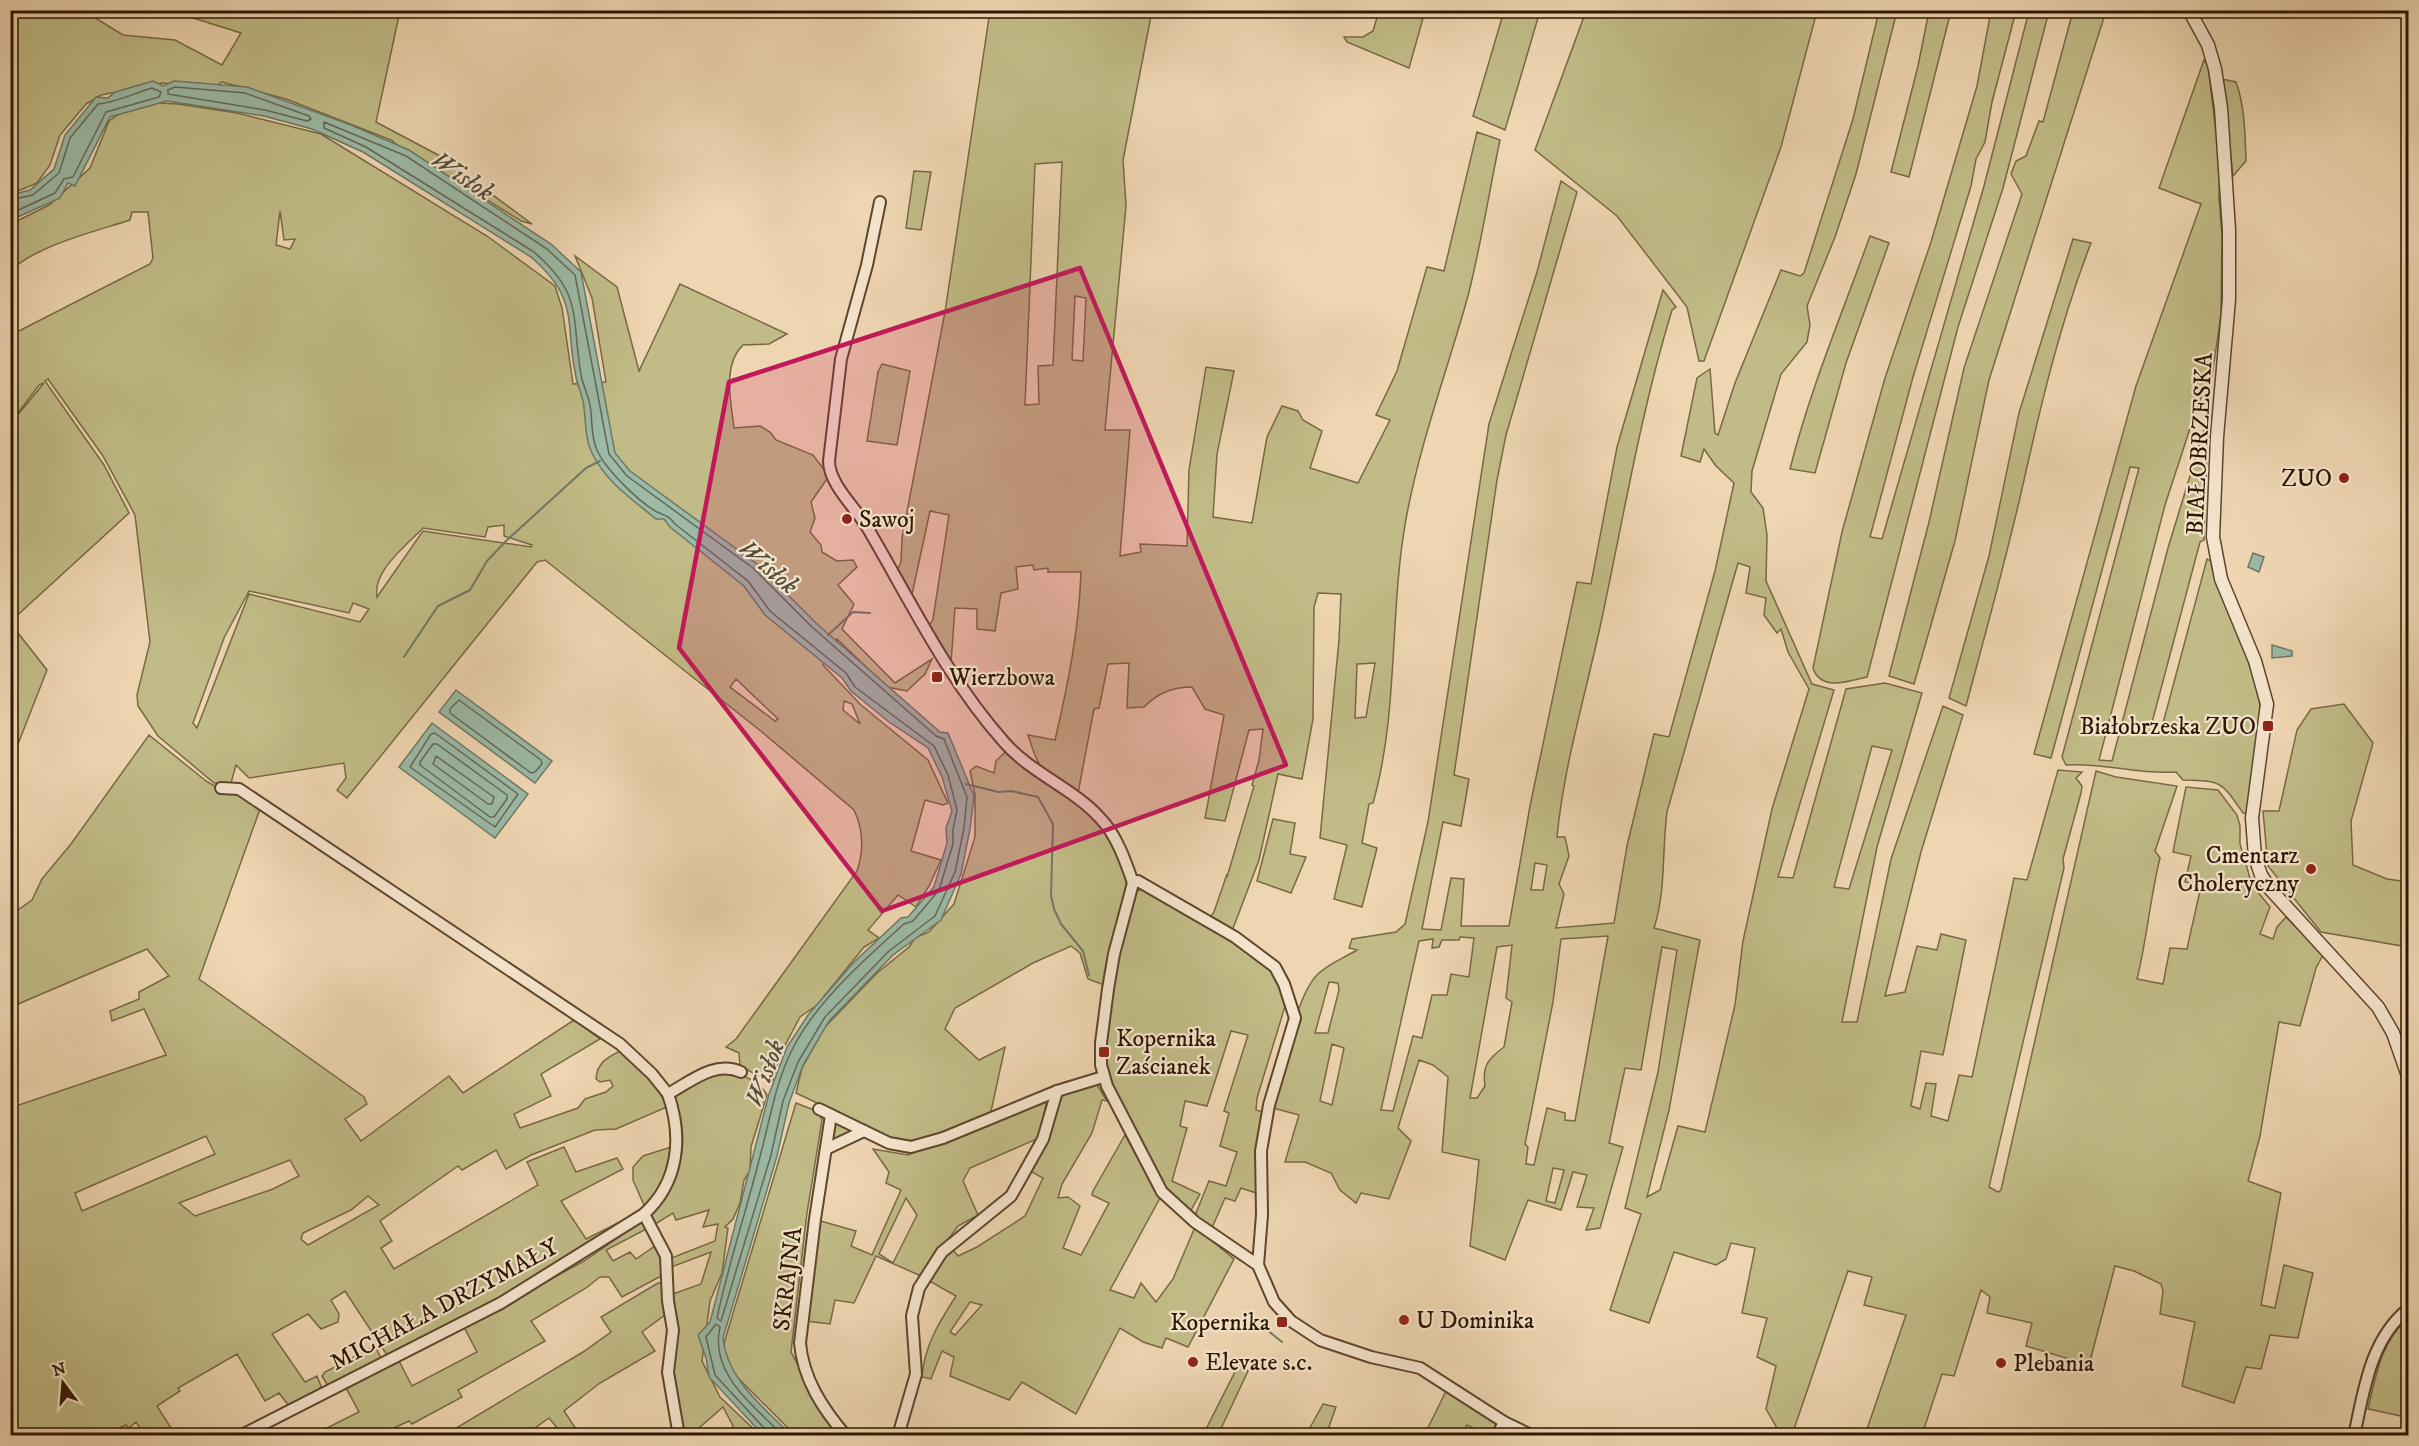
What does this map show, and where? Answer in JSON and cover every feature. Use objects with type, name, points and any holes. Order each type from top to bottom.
[{"type":"street","name":"BIAŁOBRZESKA","points":[[2189,10],[2208,45],[2215,69],[2223,130],[2230,262],[2213,537],[2221,579],[2255,661],[2267,704],[2252,818],[2255,857],[2271,890],[2378,1007],[2393,1033],[2409,1076]]},
{"type":"street","points":[[880,202],[867,265],[841,359],[829,461],[830,474],[863,519],[922,625],[972,702],[1003,742],[1023,762],[1101,818],[1134,883],[1114,954],[1105,1004],[1101,1043],[1104,1077],[1162,1192],[1212,1235],[1258,1265]]},
{"type":"street","name":"MICHAŁA DRZYMAŁY","points":[[221,788],[239,789],[620,1044],[652,1074],[668,1094],[676,1122],[675,1162],[659,1198],[644,1214],[501,1303],[240,1436]]},
{"type":"street","points":[[1134,883],[1138,881],[1234,937],[1275,968],[1284,984],[1295,1018],[1269,1105],[1262,1151],[1262,1215],[1258,1265],[1274,1302],[1291,1321],[1320,1340],[1371,1357],[1420,1368],[1504,1422],[1533,1436]]},
{"type":"street","points":[[668,1094],[715,1069],[729,1068],[741,1072]]},
{"type":"street","points":[[819,1109],[899,1146],[915,1147],[943,1138],[1057,1090],[1104,1077]]},
{"type":"street","points":[[898,1436],[916,1374],[912,1316],[919,1288],[942,1252],[1011,1196],[1043,1139],[1057,1090]]},
{"type":"street","name":"SKRAJNA","points":[[831,1115],[800,1343],[802,1361],[822,1408],[846,1436]]},
{"type":"street","points":[[826,1149],[864,1131]]},
{"type":"street","points":[[644,1214],[666,1256],[668,1301],[673,1330],[668,1372],[679,1436]]},
{"type":"street","points":[[2354,1436],[2376,1351],[2386,1331],[2409,1309]]},
{"type":"street","points":[[1497,1436],[1504,1422]]},
{"type":"highlighted area","points":[[1080,268],[1286,765],[882,911],[679,648],[729,382]]},
{"type":"shaded area","points":[[11,11],[84,11],[123,35],[175,40],[222,65],[241,33],[190,17],[181,11],[400,11],[376,122],[440,156],[532,224],[521,221],[457,181],[432,173],[391,140],[286,99],[222,82],[213,88],[162,83],[101,95],[86,104],[60,135],[50,165],[37,183],[11,194]]},
{"type":"shaded area","points":[[990,11],[1152,11],[1123,160],[1126,206],[1105,430],[1130,430],[1120,556],[1141,552],[1140,544],[1187,546],[1189,470],[1206,367],[1234,371],[1217,454],[1213,517],[1252,523],[1267,437],[1282,406],[1298,411],[1303,420],[1322,431],[1310,468],[1358,483],[1390,420],[1376,415],[1397,371],[1427,267],[1444,271],[1477,132],[1500,140],[1468,296],[1426,435],[1406,519],[1397,590],[1387,733],[1381,769],[1373,803],[1369,804],[1362,843],[1377,848],[1362,907],[1334,899],[1347,845],[1320,838],[1339,640],[1341,594],[1318,593],[1314,607],[1313,719],[1302,779],[1278,774],[1259,860],[1232,931],[1207,921],[1214,912],[1227,874],[1227,877],[1254,786],[1252,785],[1259,760],[1263,729],[1249,730],[1225,821],[1205,818],[1224,715],[1205,709],[1192,687],[1166,692],[1144,707],[1127,708],[1129,663],[1108,664],[1099,708],[1094,709],[1078,793],[1050,777],[1036,758],[1028,735],[1055,740],[1072,657],[1081,572],[1048,572],[1048,568],[1034,570],[1033,565],[1016,567],[1018,589],[1001,593],[995,631],[977,629],[977,609],[955,608],[951,663],[928,628],[933,619],[949,515],[930,511],[911,599],[896,573],[901,562],[902,538],[945,312]],"holes":[[[1062,162],[1053,365],[1038,366],[1039,404],[1025,405],[1035,164]],[[1075,296],[1086,298],[1083,361],[1072,360]],[[1375,663],[1366,717],[1355,718],[1357,664]]]},
{"type":"shaded area","points":[[1379,11],[1425,11],[1409,68],[1347,42],[1344,37],[1363,37],[1373,31]]},
{"type":"shaded area","points":[[1504,11],[1540,11],[1505,130],[1473,116]]},
{"type":"shaded area","points":[[1586,11],[1817,11],[1781,147],[1704,361],[1699,361],[1687,307],[1617,216],[1535,150]]},
{"type":"shaded area","points":[[1879,11],[1897,11],[1856,174],[1835,237],[1807,306],[1810,325],[1807,342],[1781,374],[1752,471],[1751,492],[1763,508],[1767,535],[1766,581],[1812,684],[1834,690],[1778,877],[1793,878],[1846,689],[1885,683],[1922,693],[1877,847],[1842,1022],[1857,1022],[1891,859],[1943,706],[1963,715],[1921,852],[1885,996],[1905,992],[1917,946],[1937,950],[1941,934],[1966,940],[1943,1055],[1921,1051],[1911,1106],[1920,1109],[1926,1083],[1936,1084],[1931,1116],[1948,1121],[1959,1075],[1972,1077],[2014,878],[2027,880],[2058,770],[2082,772],[2076,778],[2082,786],[2081,793],[2063,859],[2064,868],[1989,1187],[1998,1192],[2001,1190],[2096,771],[2116,777],[2177,786],[2155,851],[2160,858],[2137,979],[2163,984],[2170,948],[2187,949],[2201,886],[2185,882],[2191,856],[2173,852],[2186,787],[2218,790],[2237,815],[2240,826],[2240,844],[2252,885],[2270,907],[2260,934],[2273,939],[2277,927],[2286,917],[2323,955],[2316,968],[2300,1026],[2279,1022],[2260,1136],[2248,1181],[2281,1193],[2261,1305],[2275,1308],[2284,1265],[2313,1273],[2298,1338],[2270,1335],[2261,1369],[2246,1367],[2234,1403],[2182,1386],[2195,1322],[2160,1314],[2163,1291],[2161,1284],[2134,1271],[2115,1266],[2089,1365],[2026,1346],[2032,1323],[1987,1313],[1990,1297],[1981,1290],[1954,1376],[1942,1374],[1922,1435],[1865,1435],[1906,1315],[1864,1305],[1872,1277],[1848,1271],[1792,1435],[1781,1435],[1766,1409],[1776,1366],[1757,1357],[1767,1318],[1742,1313],[1755,1248],[1731,1243],[1726,1259],[1716,1265],[1674,1252],[1649,1323],[1610,1310],[1641,1214],[1625,1208],[1658,1072],[1677,950],[1662,947],[1641,1070],[1625,1068],[1609,1143],[1623,1147],[1600,1228],[1586,1230],[1594,1208],[1577,1207],[1587,1175],[1573,1172],[1561,1210],[1528,1200],[1505,1260],[1470,1246],[1479,1160],[1442,1152],[1448,1077],[1433,1065],[1419,1060],[1398,1128],[1411,1141],[1389,1199],[1361,1193],[1356,1203],[1340,1190],[1331,1173],[1305,1162],[1285,1162],[1299,1115],[1273,1108],[1290,1038],[1309,986],[1326,968],[1357,950],[1349,948],[1352,939],[1396,932],[1405,924],[1428,822],[1489,424],[1537,272],[1561,181],[1577,192],[1506,435],[1497,480],[1454,775],[1469,779],[1461,826],[1443,822],[1422,929],[1441,930],[1451,878],[1464,879],[1461,926],[1509,926],[1530,806],[1577,582],[1591,584],[1617,447],[1663,290],[1676,307],[1672,310],[1661,348],[1642,425],[1602,618],[1570,754],[1557,837],[1565,837],[1569,856],[1559,884],[1564,894],[1556,928],[1614,923],[1627,846],[1654,734],[1669,737],[1715,571],[1734,483],[1716,466],[1704,449],[1700,462],[1681,456],[1697,378],[1710,369],[1715,433],[1718,435],[1735,383],[1781,270],[1800,276],[1804,273],[1853,119]],"holes":[[[1738,563],[1750,567],[1746,593],[1766,598],[1764,615],[1777,633],[1781,629],[1788,652],[1809,689],[1772,809],[1743,941],[1735,1005],[1705,1132],[1678,1126],[1660,1190],[1647,1197],[1669,1110],[1700,940],[1654,928],[1662,885],[1667,812]],[[1872,746],[1892,750],[1849,889],[1834,887]],[[1535,863],[1547,865],[1543,890],[1531,890]],[[1608,936],[1575,1121],[1565,1120],[1565,1113],[1547,1108],[1534,1165],[1526,1164],[1528,1147],[1525,1144],[1553,1002],[1561,939]],[[1460,937],[1474,938],[1469,977],[1451,974],[1447,995],[1432,995],[1422,1038],[1413,1036],[1393,1111],[1381,1110],[1419,941],[1433,939],[1432,948],[1439,947],[1442,940],[1459,940]],[[1512,945],[1506,998],[1512,1002],[1504,1047],[1494,1055],[1485,1068],[1485,1086],[1477,1098],[1470,1098],[1497,947]],[[1329,982],[1338,983],[1339,990],[1328,1033],[1315,1033]],[[1332,1044],[1344,1048],[1332,1105],[1320,1101]],[[1553,1168],[1564,1170],[1555,1203],[1546,1201]]]},
{"type":"shaded area","points":[[1929,11],[1951,11],[1909,177],[1891,172],[1918,66]]},
{"type":"shaded area","points":[[1991,11],[2016,11],[1992,102],[1985,142],[1976,159],[1971,186],[1913,377],[1870,537],[1882,539],[1984,186],[2029,11],[2049,11],[2003,188],[1958,327],[1867,677],[1844,682],[1829,682],[1822,680],[1813,668],[1842,532],[1885,378],[1931,242],[1977,86]]},
{"type":"shaded area","points":[[2073,11],[2106,11],[1989,380],[1955,541],[1914,684],[1889,676],[1929,522],[1964,368],[2022,194],[2011,174],[2016,161],[2026,156],[2039,121],[2043,122]]},
{"type":"shaded area","points":[[2204,60],[2208,66],[2220,165],[2219,198],[2222,236],[2221,315],[2212,376],[2198,404],[2165,505],[2099,760],[2112,761],[2168,548],[2208,417],[2204,540],[2200,542],[2151,726],[2162,727],[2207,559],[2211,561],[2222,595],[2251,662],[2259,697],[2259,741],[2249,813],[2243,813],[2230,794],[2213,782],[2183,780],[2176,772],[2066,765],[2062,757],[2139,468],[2130,467],[2051,758],[2034,754],[2136,386],[2201,204],[2159,188]]},
{"type":"shaded area","points":[[2222,79],[2236,82],[2244,121],[2246,161],[2233,176]]},
{"type":"shaded area","points":[[137,102],[178,104],[237,113],[321,134],[487,236],[555,286],[562,308],[573,384],[606,382],[592,298],[575,256],[617,287],[639,371],[680,284],[787,334],[769,344],[743,345],[736,353],[730,373],[734,428],[760,426],[770,432],[776,440],[813,455],[829,476],[811,502],[815,518],[810,532],[821,545],[822,552],[837,561],[853,560],[857,567],[838,585],[854,604],[842,629],[895,683],[932,659],[925,674],[907,691],[887,687],[837,639],[823,665],[861,705],[928,760],[948,803],[943,805],[925,800],[911,851],[941,860],[916,907],[898,895],[868,930],[879,938],[864,947],[817,1005],[800,1017],[780,1055],[772,1083],[740,1066],[739,1053],[726,1047],[736,1039],[857,871],[862,840],[860,825],[854,810],[762,732],[545,560],[537,562],[347,798],[337,790],[346,778],[344,763],[249,778],[236,765],[231,783],[214,783],[158,736],[138,706],[137,695],[150,642],[135,515],[103,456],[48,379],[45,381],[104,465],[129,513],[11,621],[11,423],[44,383],[39,385],[11,422],[11,335],[150,264],[153,258],[148,212],[132,212],[130,220],[51,246],[11,270],[11,224],[49,205],[90,168],[109,121]],"holes":[[[280,211],[284,240],[295,239],[290,249],[276,245]],[[504,525],[504,536],[532,545],[531,547],[423,531],[377,597],[377,587],[385,568],[423,528],[485,537],[488,527]],[[249,591],[349,613],[353,603],[369,609],[360,622],[249,594],[197,728],[193,723],[224,638]],[[736,679],[778,719],[775,721],[730,687]],[[844,701],[852,704],[860,724],[843,710]]]},
{"type":"shaded area","points":[[914,171],[931,172],[921,230],[906,228]]},
{"type":"shaded area","points":[[1870,236],[1889,243],[1846,363],[1815,473],[1790,469],[1817,381]]},
{"type":"shaded area","points":[[2073,239],[2091,243],[2070,301],[2053,360],[2011,537],[1966,706],[1949,698],[1989,556],[2019,413]]},
{"type":"shaded area","points":[[882,364],[910,371],[897,445],[867,441],[878,372]]},
{"type":"shaded area","points":[[11,624],[47,670],[11,762]]},
{"type":"shaded area","points":[[2344,704],[2373,743],[2351,821],[2353,865],[2387,879],[2408,882],[2408,947],[2321,932],[2268,866],[2263,811],[2279,811],[2297,730],[2311,709]]},
{"type":"shaded area","points":[[149,735],[206,781],[228,794],[242,794],[260,809],[199,979],[364,1097],[367,1104],[345,1119],[361,1141],[449,1076],[463,1093],[574,1020],[600,1039],[541,1074],[551,1096],[514,1114],[520,1128],[578,1108],[585,1099],[606,1092],[613,1086],[610,1080],[600,1082],[596,1079],[597,1073],[601,1064],[622,1050],[655,1084],[667,1107],[616,1129],[595,1130],[531,1155],[506,1169],[496,1150],[462,1170],[458,1166],[380,1221],[392,1241],[381,1248],[394,1269],[538,1185],[527,1162],[564,1147],[576,1172],[617,1158],[623,1169],[561,1201],[586,1239],[636,1214],[540,1275],[468,1315],[387,1355],[345,1291],[331,1300],[339,1314],[338,1322],[321,1329],[308,1314],[272,1334],[305,1382],[317,1376],[321,1386],[319,1390],[289,1406],[279,1393],[265,1401],[237,1354],[178,1388],[180,1391],[157,1406],[176,1436],[145,1435],[136,1422],[129,1428],[126,1425],[105,1435],[11,1435],[10,1108],[166,1055],[144,1009],[112,1021],[110,1011],[139,999],[139,992],[169,976],[147,949],[11,1007],[11,915],[32,900],[42,879],[71,844]],"holes":[[[206,1136],[215,1154],[82,1211],[75,1193]],[[290,1160],[299,1176],[273,1189],[195,1216],[179,1203]],[[368,1196],[379,1205],[308,1245],[301,1239],[303,1233],[351,1210]]]},
{"type":"shaded area","points":[[1008,749],[1095,821],[1109,838],[1120,859],[1127,885],[1104,985],[1088,979],[1080,953],[1071,946],[1033,963],[955,1008],[945,1029],[979,1060],[1005,1047],[990,1116],[906,1145],[796,1093],[802,1068],[825,1027],[877,973],[909,947],[915,938],[929,932],[954,904],[975,837],[975,795],[970,771],[976,766],[994,773],[996,761]]},
{"type":"shaded area","points":[[1273,819],[1295,823],[1290,854],[1306,857],[1291,893],[1257,881]]},
{"type":"shaded area","points":[[1144,888],[1252,952],[1276,975],[1286,1003],[1257,1098],[1256,1110],[1266,1113],[1259,1194],[1241,1188],[1235,1201],[1225,1198],[1212,1228],[1197,1218],[1196,1213],[1209,1181],[1226,1186],[1237,1152],[1220,1146],[1229,1113],[1224,1111],[1248,1035],[1231,1031],[1207,1106],[1185,1101],[1180,1126],[1187,1128],[1172,1181],[1200,1194],[1190,1212],[1163,1184],[1108,1079],[1105,1064],[1114,971],[1137,891]]},
{"type":"shaded area","points":[[717,1072],[746,1077],[758,1084],[767,1095],[751,1147],[750,1171],[744,1180],[740,1203],[733,1219],[725,1227],[728,1228],[722,1273],[710,1301],[702,1361],[720,1397],[760,1435],[728,1435],[733,1426],[723,1407],[691,1435],[681,1435],[670,1374],[670,1295],[701,1284],[711,1252],[669,1268],[669,1259],[715,1241],[718,1224],[703,1227],[709,1210],[676,1220],[673,1213],[652,1226],[650,1216],[667,1196],[681,1160],[682,1133],[676,1093]]},
{"type":"shaded area","points":[[1096,1083],[1107,1101],[1102,1100],[1092,1133],[1062,1184],[1058,1198],[1068,1197],[1080,1206],[1063,1248],[1081,1255],[1109,1203],[1092,1195],[1093,1191],[1125,1135],[1160,1198],[1110,1290],[1134,1298],[1141,1283],[1156,1302],[1173,1279],[1195,1227],[1234,1259],[1188,1347],[1166,1338],[1162,1348],[1143,1342],[1120,1328],[1076,1414],[1022,1382],[1009,1400],[950,1376],[954,1357],[942,1351],[931,1379],[922,1377],[929,1344],[956,1296],[926,1279],[951,1248],[958,1256],[977,1247],[1025,1216],[1043,1178],[1030,1171],[1058,1096]],"holes":[[[970,1302],[982,1305],[955,1335],[950,1332]]]},
{"type":"shaded area","points":[[1047,1100],[1039,1138],[970,1168],[963,1181],[978,1215],[958,1226],[921,1276],[876,1256],[854,1303],[835,1300],[830,1324],[806,1321],[817,1220],[856,1231],[851,1246],[872,1255],[901,1190],[886,1183],[889,1172],[873,1149],[908,1155]],"holes":[[[906,1198],[917,1215],[893,1263],[879,1254]]]},
{"type":"shaded area","points":[[796,1103],[819,1112],[822,1120],[807,1213],[791,1352],[821,1408],[843,1435],[795,1435],[728,1368],[722,1350]]},
{"type":"shaded area","points":[[833,1121],[855,1130],[832,1144]]},
{"type":"shaded area","points":[[671,1147],[663,1183],[646,1206],[633,1180],[633,1167],[643,1156]]},
{"type":"shaded area","points":[[641,1222],[648,1228],[606,1250],[613,1261],[630,1252],[636,1259],[658,1244],[664,1259],[663,1275],[622,1297],[609,1277],[600,1277],[531,1321],[545,1341],[458,1390],[462,1397],[412,1424],[409,1421],[379,1435],[311,1436],[359,1412],[345,1386],[398,1359],[412,1386],[477,1352],[464,1327],[584,1261]]},
{"type":"shaded area","points":[[658,1283],[663,1283],[669,1312],[642,1332],[655,1351],[600,1383],[564,1411],[580,1435],[563,1435],[549,1418],[525,1435],[443,1436],[583,1352],[611,1332],[601,1317]]},
{"type":"shaded area","points":[[2408,1318],[2408,1374],[2401,1416],[2368,1409],[2377,1372],[2386,1348],[2399,1327]]},
{"type":"shaded area","points":[[375,1346],[381,1358],[328,1386],[322,1376],[325,1372]]},
{"type":"shaded area","points":[[1239,1364],[1248,1371],[1218,1435],[1203,1435]]},
{"type":"shaded area","points":[[1447,1389],[1502,1424],[1488,1435],[1467,1425],[1461,1435],[1424,1436]]},
{"type":"shaded area","points":[[1323,1404],[1336,1407],[1326,1435],[1306,1435]]},
{"type":"water","points":[[153,81],[163,86],[174,81],[247,87],[351,125],[409,150],[551,244],[581,272],[615,453],[630,471],[757,564],[816,623],[940,732],[948,733],[974,796],[961,874],[941,920],[893,955],[829,1021],[803,1065],[789,1103],[777,1156],[723,1338],[726,1353],[739,1380],[791,1435],[763,1435],[709,1377],[706,1358],[698,1335],[710,1322],[769,1094],[787,1047],[808,1015],[854,962],[901,918],[908,917],[934,887],[947,843],[946,828],[952,811],[942,777],[928,748],[889,722],[851,691],[842,678],[765,615],[744,586],[670,527],[664,519],[656,519],[638,505],[604,472],[588,442],[584,404],[573,358],[568,312],[557,286],[547,272],[531,257],[363,152],[312,129],[264,116],[167,101],[110,117],[75,186],[68,183],[60,198],[11,220],[11,195],[30,190],[54,169],[65,135],[96,97],[108,98],[115,92]]},
{"type":"water","points":[[2253,553],[2264,557],[2259,572],[2248,567]]},
{"type":"water","points":[[2272,645],[2292,651],[2292,656],[2272,658]]},
{"type":"water","points":[[456,690],[552,761],[535,783],[439,712]]},
{"type":"water","points":[[432,723],[528,794],[495,838],[399,767]]},
{"type":"waterway","points":[[404,657],[438,606],[470,590],[487,561],[506,541],[586,468],[600,461]]},
{"type":"waterway","points":[[828,635],[853,612],[870,613]]},
{"type":"waterway","points":[[966,784],[998,792],[1011,791],[1038,797],[1053,824],[1051,896],[1054,909],[1061,924],[1083,951],[1089,975]]},
{"type":"waterway","points":[[1266,1329],[1282,1342]]},
{"type":"place","name":"ZUO","points":[[2344,478]]},
{"type":"place","name":"Sawoj","points":[[847,519]]},
{"type":"place","name":"Wierzbowa","points":[[937,677]]},
{"type":"place","name":"Białobrzeska ZUO","points":[[2268,726]]},
{"type":"place","name":"Cmentarz Choleryczny","points":[[2311,869]]},
{"type":"place","name":"Kopernika Zaścianek","points":[[1104,1052]]},
{"type":"place","name":"U Dominika","points":[[1404,1320]]},
{"type":"place","name":"Kopernika","points":[[1282,1322]]},
{"type":"place","name":"Elevate s.c.","points":[[1193,1362]]},
{"type":"place","name":"Plebania","points":[[2001,1363]]},
{"type":"water label","name":"Wisłok","points":[[463,175]]},
{"type":"water label","name":"Wisłok","points":[[769,566]]},
{"type":"water label","name":"Wisłok","points":[[764,1073]]}]
